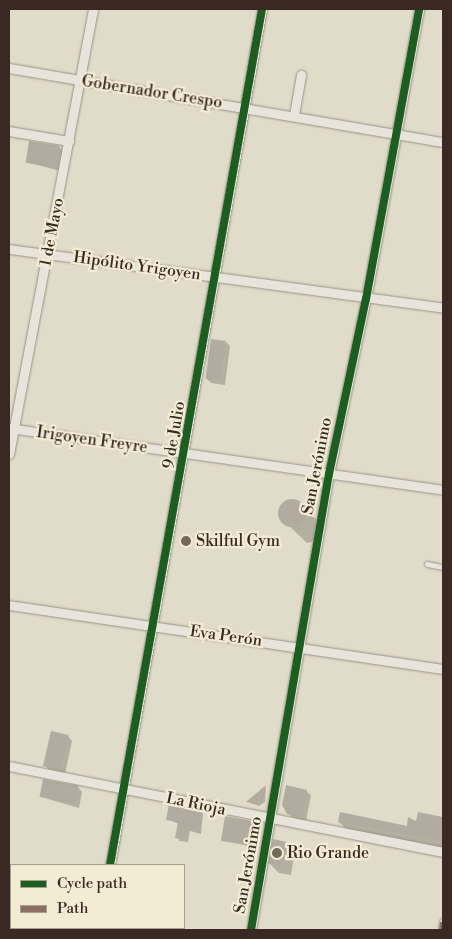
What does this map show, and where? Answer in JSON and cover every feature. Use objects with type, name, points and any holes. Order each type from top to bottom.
[{"type":"street","name":"1 de Mayo","points":[[9,454],[11,429],[48,254],[93,9]]},
{"type":"street","name":"9 de Julio","points":[[110,864],[155,625],[262,9]]},
{"type":"street","name":"San Jerónimo","points":[[251,930],[329,474],[366,299],[419,9]]},
{"type":"street","name":"Gobernador Crespo","points":[[9,68],[244,106],[443,142]]},
{"type":"street","points":[[294,115],[301,75]]},
{"type":"street","points":[[9,131],[69,141]]},
{"type":"street","name":"Hipólito Yrigoyen","points":[[9,249],[443,308]]},
{"type":"street","name":"Irigoyen Freyre","points":[[11,429],[443,490]]},
{"type":"street","name":"Eva Perón","points":[[9,605],[299,646],[443,669]]},
{"type":"street","name":"La Rioja","points":[[9,766],[443,852]]},
{"type":"street","points":[[442,930],[443,922]]},
{"type":"lane","points":[[427,564],[443,567]]},
{"type":"building","points":[[29,141],[60,146],[56,168],[26,163]]},
{"type":"building","points":[[211,339],[226,341],[220,381],[205,379]]},
{"type":"building","points":[[292,499],[302,503],[306,513],[302,523],[292,527],[282,523],[278,513],[282,503]]},
{"type":"building","points":[[51,731],[69,735],[60,770],[43,766]]},
{"type":"building","points":[[43,779],[78,786],[75,804],[40,797]]},
{"type":"building","points":[[266,785],[263,799],[256,804],[246,802]]},
{"type":"building","points":[[286,785],[307,790],[302,817],[287,814],[282,805]]},
{"type":"building","points":[[169,804],[203,811],[199,832],[187,829],[185,840],[175,838],[178,822],[166,820]]},
{"type":"building","points":[[340,812],[407,826],[408,817],[416,821],[418,812],[443,817],[443,841],[338,822]]},
{"type":"building","points":[[225,816],[252,821],[258,829],[254,846],[221,841]]},
{"type":"building","name":"Rio Grande","points":[[273,839],[287,842],[281,866],[268,863]]},
{"type":"marked path","points":[[442,930],[443,922]]},
{"type":"cycle path","points":[[110,864],[262,9]]},
{"type":"cycle path","points":[[251,930],[329,474],[366,299],[419,9]]},
{"type":"place","name":"Skilful Gym","points":[[186,541]]},
{"type":"place","name":"Rio Grande","points":[[277,853]]}]
